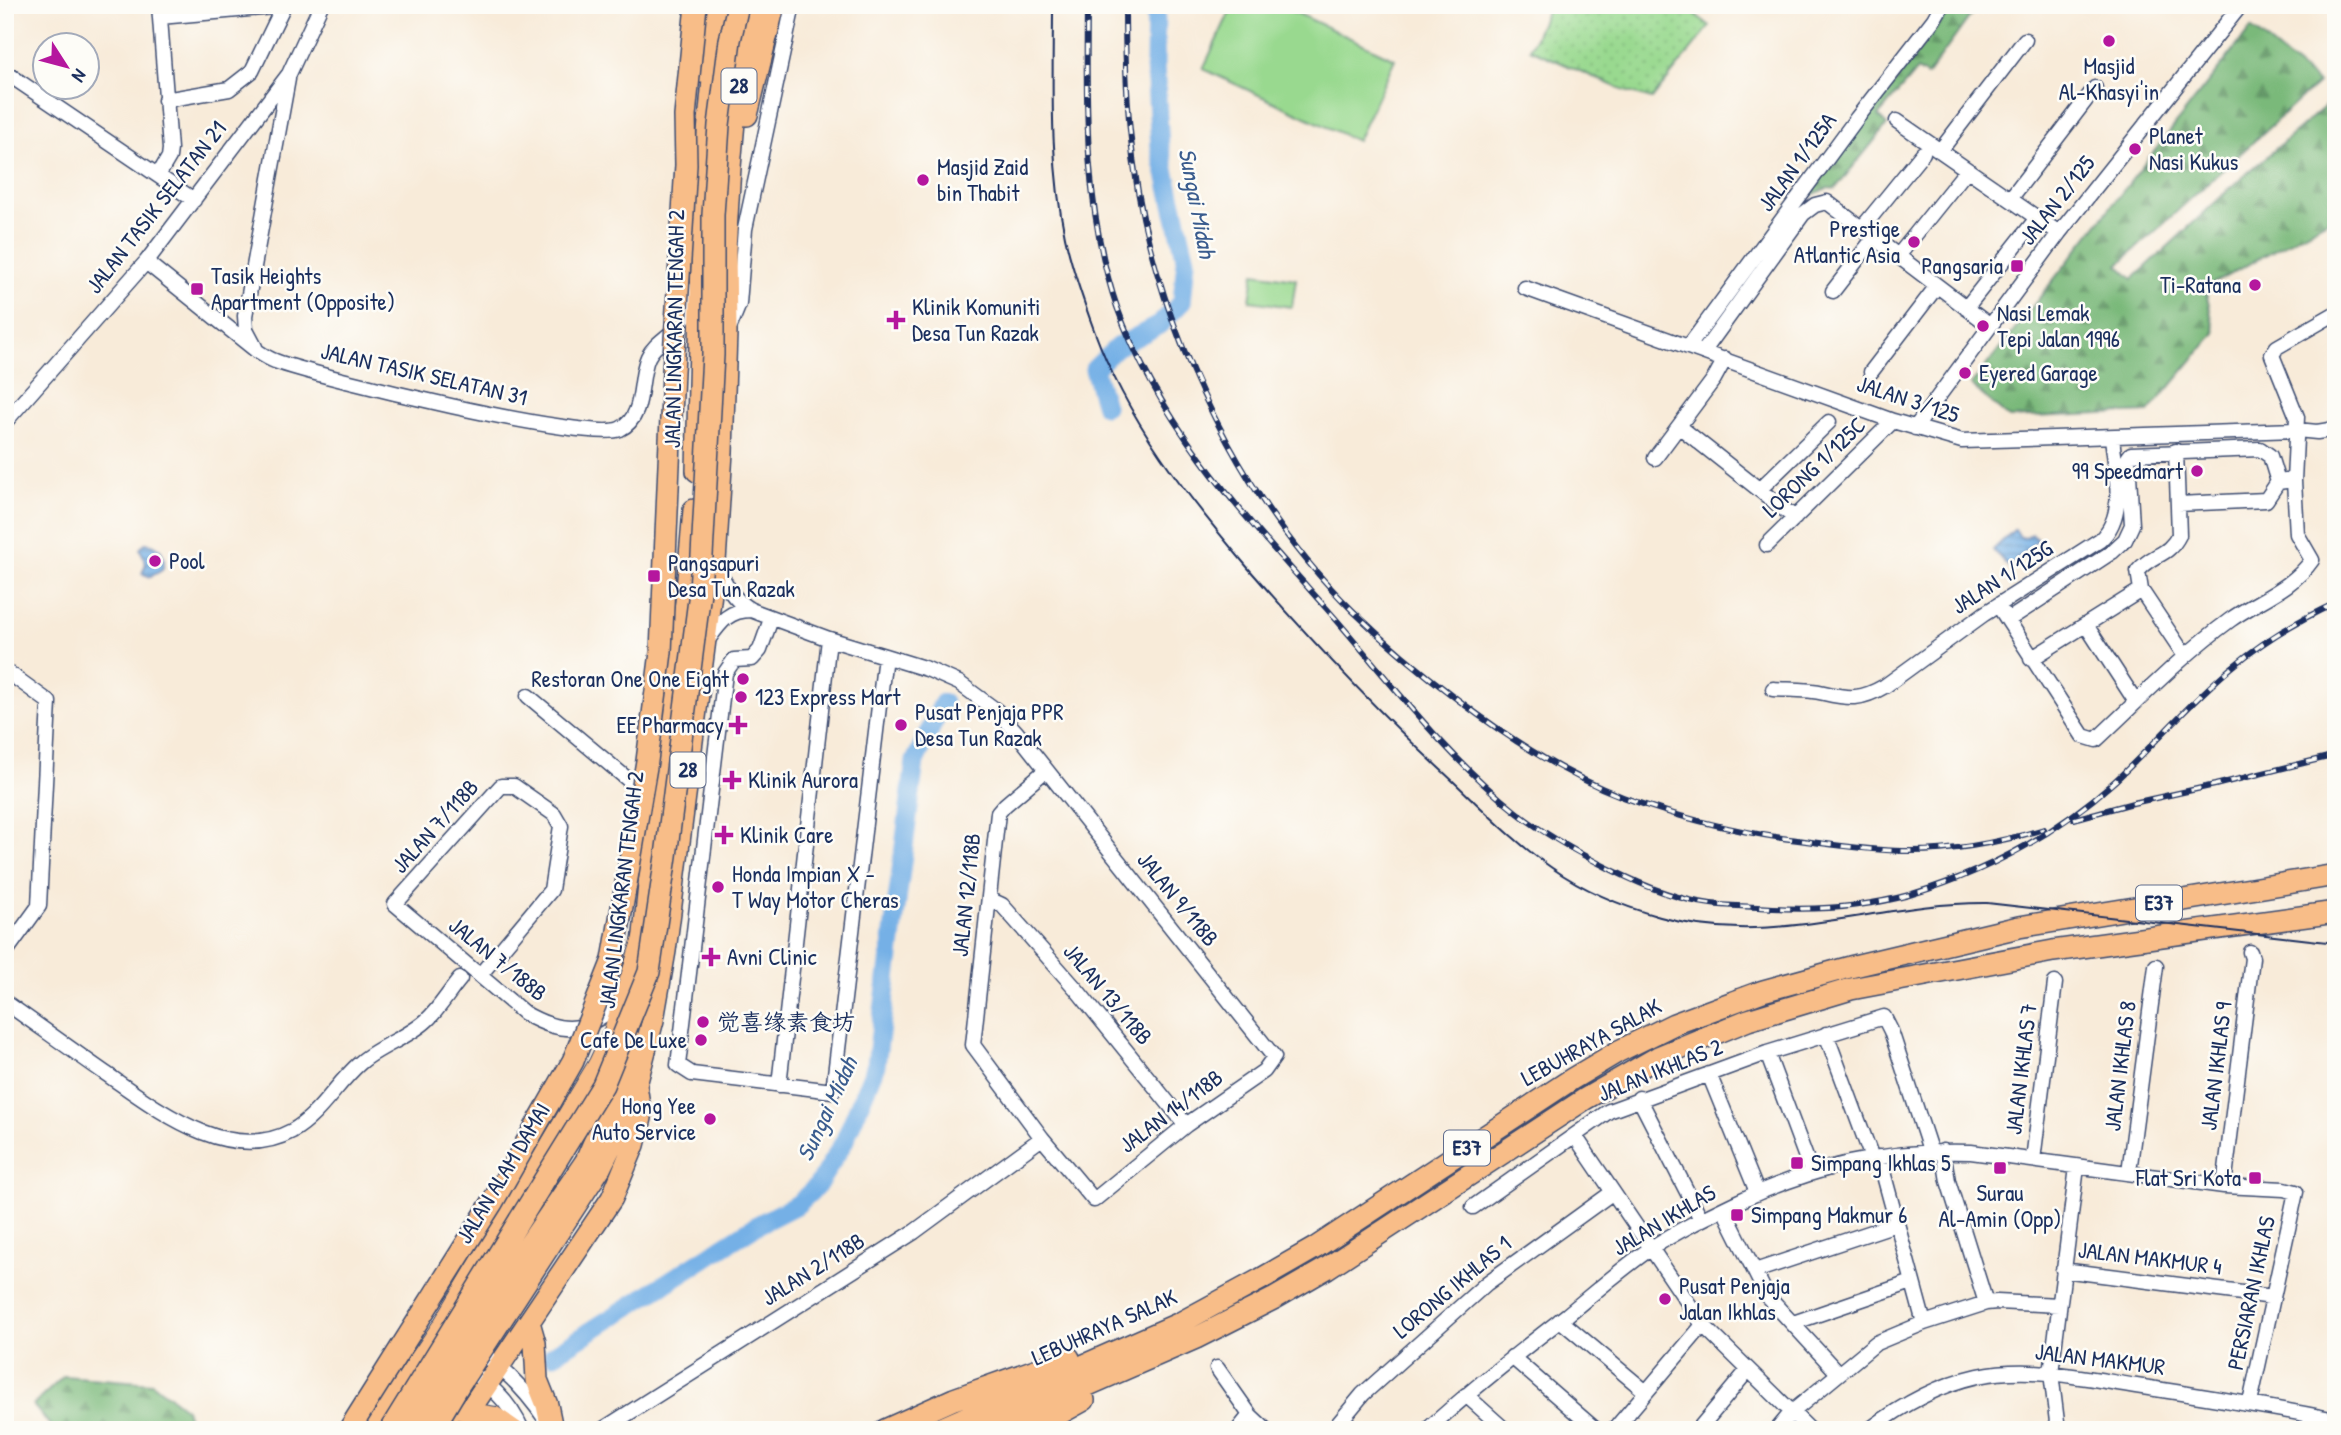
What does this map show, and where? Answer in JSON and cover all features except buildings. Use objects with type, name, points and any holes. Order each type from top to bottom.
[{"type":"highway","points":[[349,1430],[492,1203],[573,1062],[613,960],[647,761],[662,652],[673,384],[686,164],[685,116],[696,5]]},
{"type":"highway","points":[[706,5],[700,79],[703,100],[710,115]]},
{"type":"highway","name":"JALAN LINGKARAN TENGAH 2","points":[[432,1430],[593,1164],[621,1070],[636,1002],[658,796],[686,602],[694,526],[704,175],[715,60],[725,5]]},
{"type":"highway","points":[[390,1430],[603,1085],[649,971],[700,592],[713,355],[713,215],[719,125],[730,40],[738,5]]},
{"type":"highway","name":"JALAN LINGKARAN TENGAH 2","points":[[413,1420],[469,1333],[618,1132],[636,1085],[647,1045],[661,978],[715,562],[726,333],[725,249],[730,167],[745,123],[769,7]]},
{"type":"highway","name":"LEBUHRAYA SALAK","points":[[937,1430],[1180,1323],[1315,1248],[1572,1079],[1619,1051],[1687,1019],[1763,990],[2019,926],[2336,875]]},
{"type":"highway","name":"LEBUHRAYA SALAK","points":[[985,1430],[1196,1338],[1327,1268],[1585,1099],[1658,1057],[1748,1020],[1851,989],[2013,959],[2336,912]]},
{"type":"highway","points":[[469,1411],[600,1217],[624,1172],[641,1118],[636,1085]]},
{"type":"highway","points":[[529,1321],[535,1343],[537,1380],[547,1405],[552,1429]]},
{"type":"highway","points":[[885,1430],[966,1394],[1180,1323]]},
{"type":"highway","points":[[1030,1430],[1196,1338]]},
{"type":"main road","name":"JALAN ALAM DAMAI","points":[[371,1430],[442,1325],[597,1066],[624,999],[646,926]]},
{"type":"main road","points":[[399,1430],[404,1419],[413,1420],[433,1407],[495,1416],[515,1430]]},
{"type":"street","name":"JALAN TASIK SELATAN 21","points":[[5,422],[146,262],[194,200],[289,74],[321,5]]},
{"type":"street","points":[[726,333],[739,304],[745,229],[793,5]]},
{"type":"street","name":"JALAN 1/125A","points":[[1689,346],[1942,5]]},
{"type":"street","name":"JALAN 2/125","points":[[1915,428],[2059,233],[2241,5]]},
{"type":"street","points":[[159,174],[169,157],[165,100],[160,11],[284,6],[252,71],[229,89],[165,100]]},
{"type":"street","points":[[1940,151],[2025,40]]},
{"type":"street","points":[[5,72],[194,200]]},
{"type":"street","points":[[257,351],[246,330],[244,316],[289,74]]},
{"type":"street","points":[[2010,199],[2095,88]]},
{"type":"street","points":[[1897,121],[2059,233]]},
{"type":"street","points":[[1862,228],[1923,153]]},
{"type":"street","points":[[1898,256],[1967,170]]},
{"type":"street","points":[[1704,351],[1803,214],[1819,203],[1827,202],[1989,325]]},
{"type":"street","points":[[1966,308],[2037,218]]},
{"type":"street","points":[[1833,291],[1874,238]]},
{"type":"street","name":"JALAN TASIK SELATAN 31","points":[[146,262],[257,351],[274,361],[338,380],[533,422],[603,430],[619,429],[629,421],[638,404],[648,356],[686,314],[700,274]]},
{"type":"street","points":[[1871,372],[1937,286]]},
{"type":"street","name":"JALAN 3/125","points":[[1525,288],[1893,421],[1962,441],[2297,430],[2317,432],[2336,429]]},
{"type":"street","points":[[1998,605],[2083,736],[2096,740],[2185,656],[2231,619],[2301,576],[2312,560],[2297,534],[2294,481],[2297,417],[2272,355],[2277,346],[2336,313]]},
{"type":"street","points":[[666,338],[683,345],[699,366]]},
{"type":"street","points":[[1655,458],[1714,379],[1725,359]]},
{"type":"street","name":"LORONG 1/125C","points":[[1767,545],[1893,421]]},
{"type":"street","points":[[1760,489],[1829,422]]},
{"type":"street","points":[[1679,427],[1795,518]]},
{"type":"street","name":"JALAN 1/125G","points":[[1774,693],[1824,693],[1852,698],[1875,692],[1998,605],[2100,540],[2109,532],[2114,522],[2117,502],[2112,437]]},
{"type":"street","points":[[2008,620],[2112,552],[2125,540],[2132,525],[2129,455],[2260,449],[2270,456],[2278,482]]},
{"type":"street","points":[[2176,451],[2179,535],[2173,547],[2146,562],[2138,571],[2141,590],[2185,656]]},
{"type":"street","points":[[2278,482],[2294,481]]},
{"type":"street","points":[[2178,504],[2266,500],[2278,482]]},
{"type":"street","points":[[715,562],[733,594],[742,606],[751,610]]},
{"type":"street","points":[[2032,659],[2141,590]]},
{"type":"street","points":[[704,645],[731,613],[751,610]]},
{"type":"street","name":"JALAN 9/118B","points":[[751,610],[829,639],[927,669],[959,683],[997,711],[1274,1057]]},
{"type":"street","points":[[771,619],[760,650],[751,659],[734,660],[725,673],[678,1065],[692,1074],[833,1091],[885,656]]},
{"type":"street","points":[[2085,625],[2136,702]]},
{"type":"street","points":[[779,1085],[829,639]]},
{"type":"street","points":[[5,670],[49,702],[39,906],[5,953]]},
{"type":"street","points":[[528,696],[637,787],[658,796]]},
{"type":"street","name":"JALAN 12/118B","points":[[1042,1138],[973,1045],[998,813],[1046,770]]},
{"type":"street","name":"JALAN 7/118B","points":[[395,904],[501,786],[514,786],[554,814],[561,826],[551,890],[480,975]]},
{"type":"street","name":"JALAN 13/118B","points":[[989,899],[1002,905],[1077,990],[1186,1125]]},
{"type":"street","name":"JALAN 7/188B","points":[[395,904],[524,1013],[537,1021],[581,1028]]},
{"type":"street","name":"JALAN IKHLAS 9","points":[[2224,1186],[2252,958],[2250,952]]},
{"type":"street","name":"JALAN IKHLAS 8","points":[[2129,1172],[2156,966]]},
{"type":"street","points":[[5,1002],[157,1110],[199,1130],[251,1142],[275,1139],[295,1129],[318,1110],[361,1062],[427,1021],[460,979]]},
{"type":"street","name":"JALAN IKHLAS 7","points":[[2033,1160],[2055,983]]},
{"type":"street","points":[[597,1066],[597,1048],[581,1028],[607,1013],[624,999]]},
{"type":"street","name":"JALAN IKHLAS 2","points":[[1473,1207],[1609,1111],[1767,1053],[1884,1017],[1937,1151]]},
{"type":"street","points":[[1826,1034],[1876,1158],[1924,1323]]},
{"type":"street","points":[[1767,1053],[1811,1171]]},
{"type":"street","name":"JALAN 14/118B","points":[[1042,1138],[1094,1200],[1186,1125],[1264,1071],[1274,1057]]},
{"type":"street","points":[[1709,1074],[1757,1192]]},
{"type":"street","points":[[1639,1098],[1701,1219]]},
{"type":"street","points":[[1575,1136],[1703,1325],[1810,1430]]},
{"type":"street","name":"JALAN 2/118B","points":[[602,1430],[914,1231],[1042,1138]]},
{"type":"street","points":[[1937,1151],[1986,1303]]},
{"type":"street","name":"JALAN IKHLAS","points":[[1427,1430],[1512,1357],[1651,1249],[1701,1219],[1757,1192],[1811,1171],[1876,1158],[1937,1151],[1971,1152],[2224,1186],[2296,1192]]},
{"type":"street","points":[[2058,1430],[2051,1373],[2077,1167]]},
{"type":"street","name":"LORONG IKHLAS 1","points":[[1333,1430],[1363,1394],[1487,1283],[1613,1192]]},
{"type":"street","name":"PERSIARAN IKHLAS","points":[[2250,1403],[2296,1192]]},
{"type":"street","points":[[1727,1216],[1767,1296],[1838,1373]]},
{"type":"street","points":[[1755,1271],[1896,1224]]},
{"type":"street","name":"JALAN MAKMUR 4","points":[[2063,1270],[2273,1297]]},
{"type":"street","points":[[1793,1323],[1912,1282]]},
{"type":"street","points":[[1777,1430],[1791,1413],[1876,1343],[1924,1323],[1986,1303],[2059,1305]]},
{"type":"street","points":[[1560,1320],[1646,1392]]},
{"type":"street","points":[[442,1325],[494,1374],[503,1399],[516,1416],[522,1430]]},
{"type":"street","points":[[1614,1430],[1703,1325]]},
{"type":"street","points":[[430,1341],[494,1374],[520,1384],[552,1429]]},
{"type":"street","points":[[1512,1357],[1596,1430]]},
{"type":"street","points":[[1217,1368],[1250,1415],[1266,1430]]},
{"type":"street","points":[[1698,1430],[1748,1370]]},
{"type":"street","name":"JALAN MAKMUR","points":[[1869,1430],[1894,1410],[1934,1390],[1979,1376],[2016,1372],[2051,1373],[2250,1403],[2336,1420]]},
{"type":"street","points":[[1466,1395],[1505,1430]]},
{"type":"street","points":[[1238,1430],[1250,1415]]},
{"type":"green space","points":[[1233,5],[1280,5],[1395,59],[1357,141],[1203,69]]},
{"type":"green space","points":[[1549,5],[1683,5],[1710,26],[1652,99],[1625,91],[1530,49]]},
{"type":"green space","points":[[1954,5],[1978,5],[1927,76],[1917,70],[1878,116],[1887,125],[1835,189],[1828,188],[1807,197]]},
{"type":"green space","points":[[2251,28],[2318,83],[2118,265],[2133,279],[2236,183],[2336,97],[2336,216],[2205,288],[2215,333],[2149,412],[2009,418],[1971,385]]},
{"type":"green space","points":[[1254,273],[1296,279],[1292,307],[1250,301]]},
{"type":"green space","points":[[64,1376],[152,1383],[186,1409],[192,1430],[54,1430],[33,1405]]},
{"type":"water","points":[[2015,529],[2020,537],[2026,538],[2032,534],[2037,540],[2009,567],[1993,550]]},
{"type":"water","name":"Pool","points":[[145,543],[159,548],[164,560],[162,570],[150,577],[142,574],[146,563],[140,549]]},
{"type":"waterway","name":"Sungai Midah","points":[[1105,406],[1094,369],[1117,347],[1159,325],[1182,302],[1186,260],[1160,148],[1155,65],[1156,5]]},
{"type":"waterway","name":"Sungai Midah","points":[[553,1355],[757,1225],[798,1204],[817,1186],[844,1142],[876,1065],[915,761],[943,703]]},
{"type":"waterway","name":"Sungai Midah","points":[[450,1430],[456,1420]]},
{"type":"tram line","points":[[1053,5],[1054,150],[1065,237],[1074,273],[1094,330],[1123,395],[1181,485],[1225,541],[1294,620],[1415,745],[1494,820],[1552,868],[1577,884],[1617,903],[1660,917],[1702,926],[1783,926],[1905,909],[1987,903],[2336,943]]},
{"type":"railway","points":[[1087,5],[1087,119],[1098,233],[1117,307],[1156,391],[1207,468],[1236,505],[1464,765],[1538,828],[1623,876],[1698,902],[1796,909],[1853,906],[1909,895],[1938,886],[2019,850],[2068,818],[2115,781],[2201,695],[2243,658],[2281,632],[2336,603]]},
{"type":"railway","points":[[1125,5],[1127,97],[1137,187],[1150,247],[1182,346],[1203,394],[1255,488],[1318,573],[1378,634],[1457,699],[1537,754],[1601,788],[1682,816],[1722,827],[1782,838],[1903,851],[1975,845],[2044,829]]},
{"type":"railway","points":[[2074,819],[2336,755]]},
{"type":"place","name":"Masjid Al-Khasyi'in","points":[[2109,41]]},
{"type":"place","name":"Planet Nasi Kukus","points":[[2135,149]]},
{"type":"place","name":"Masjid Zaid bin Thabit","points":[[923,180]]},
{"type":"place","name":"Prestige Atlantic Asia","points":[[1914,242]]},
{"type":"place","name":"Pangsaria","points":[[2017,266]]},
{"type":"place","name":"Ti-Ratana","points":[[2255,285]]},
{"type":"place","name":"Tasik Heights Apartment (Opposite)","points":[[197,289]]},
{"type":"place","name":"Klinik Komuniti Desa Tun Razak","points":[[896,320]]},
{"type":"place","name":"Nasi Lemak Tepi Jalan 1996","points":[[1983,326]]},
{"type":"place","name":"Eyered Garage","points":[[1965,373]]},
{"type":"place","name":"99 Speedmart","points":[[2197,471]]},
{"type":"place","name":"Pool","points":[[155,561]]},
{"type":"place","name":"Pangsapuri Desa Tun Razak","points":[[654,576]]},
{"type":"place","name":"Restoran One One Eight","points":[[743,679]]},
{"type":"place","name":"123 Express Mart","points":[[741,697]]},
{"type":"place","name":"EE Pharmacy","points":[[738,725]]},
{"type":"place","name":"Pusat Penjaja PPR Desa Tun Razak","points":[[901,725]]},
{"type":"place","name":"Klinik Aurora","points":[[732,780]]},
{"type":"place","name":"Klinik Care","points":[[724,835]]},
{"type":"place","name":"Honda Impian X - T Way Motor Cheras","points":[[718,887]]},
{"type":"place","name":"Avni Clinic","points":[[711,957]]},
{"type":"place","name":"觉喜缘素食坊","points":[[703,1022]]},
{"type":"place","name":"Cafe De Luxe","points":[[701,1040]]},
{"type":"place","name":"Hong Yee Auto Service","points":[[710,1119]]},
{"type":"place","name":"Simpang Ikhlas 5","points":[[1797,1163]]},
{"type":"place","name":"Surau Al-Amin (Opp)","points":[[2000,1168]]},
{"type":"place","name":"Flat Sri Kota","points":[[2255,1178]]},
{"type":"place","name":"Simpang Makmur 6","points":[[1737,1215]]},
{"type":"place","name":"Pusat Penjaja Jalan Ikhlas","points":[[1665,1299]]}]
